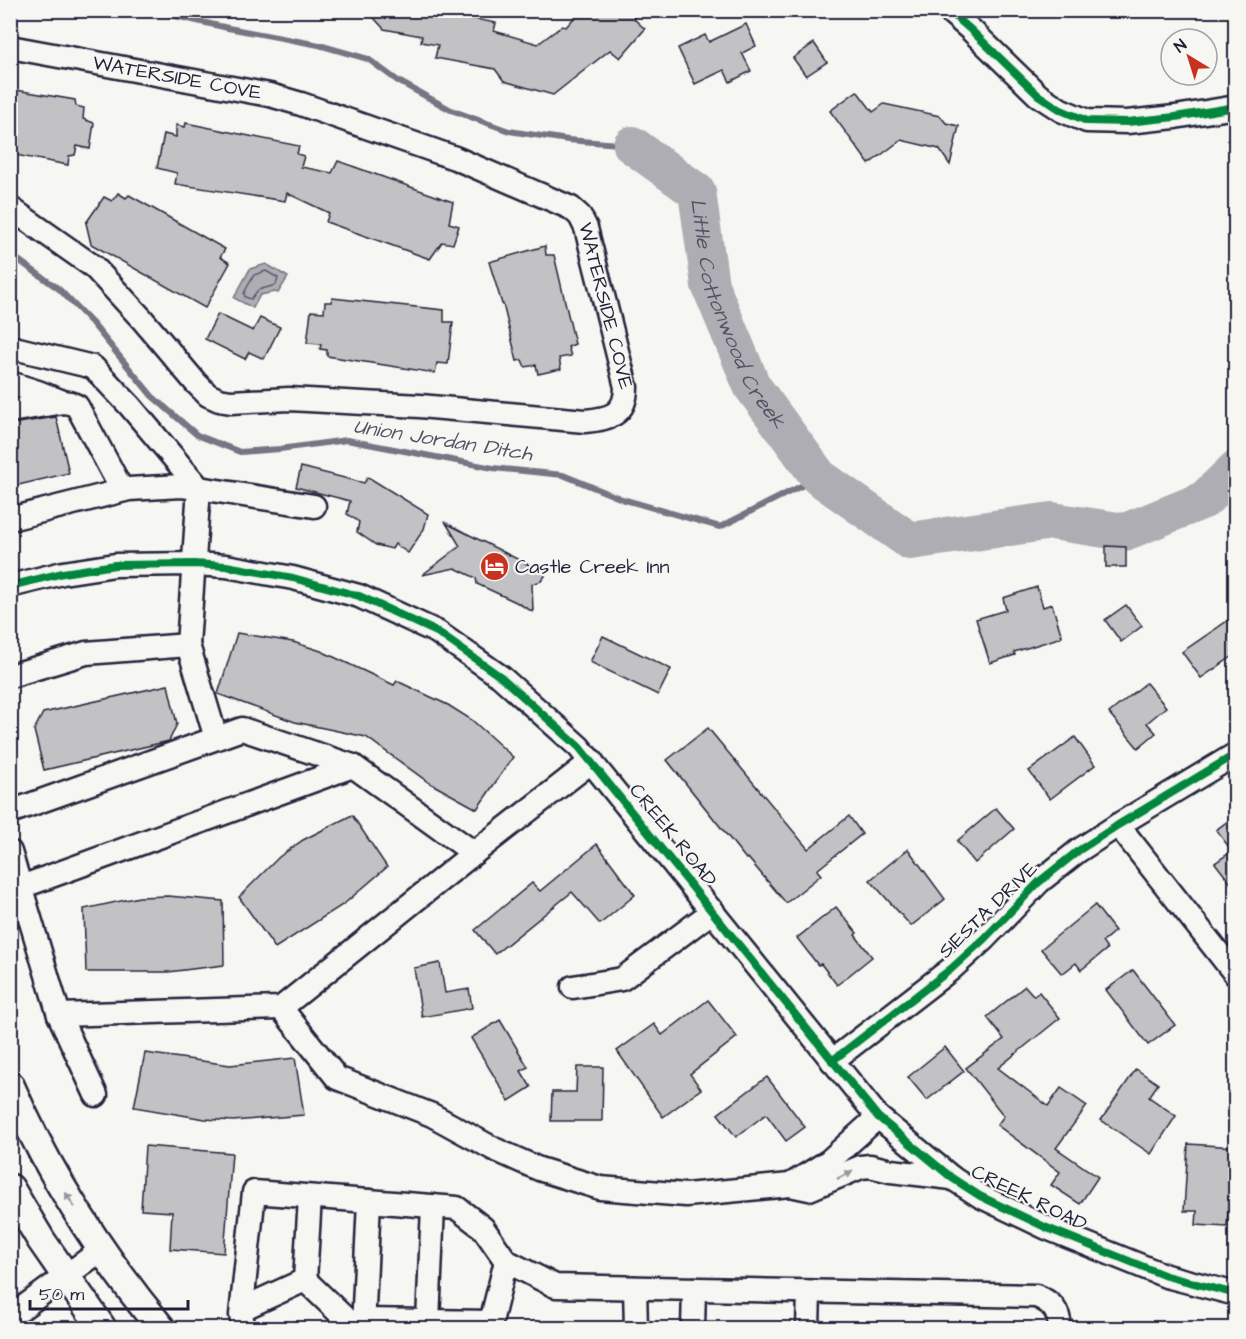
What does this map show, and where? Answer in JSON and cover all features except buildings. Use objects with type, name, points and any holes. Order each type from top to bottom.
[{"type":"main road","points":[[10,1085],[44,1156],[101,1250],[161,1329]]},
{"type":"main road","points":[[10,1188],[65,1277],[102,1329]]},
{"type":"street","points":[[948,10],[1038,95],[1061,110],[1087,121],[1127,122],[1236,107]]},
{"type":"street","name":"WATERSIDE COVE","points":[[10,47],[270,95],[455,158],[571,208],[580,216],[586,228],[627,387],[625,403],[611,416],[585,421],[420,406],[289,399],[231,402],[219,400],[208,395],[196,383],[94,267],[10,208]]},
{"type":"street","points":[[10,347],[93,367],[130,406],[199,488],[188,645],[216,738]]},
{"type":"street","points":[[10,383],[77,406],[122,490]]},
{"type":"street","points":[[16,410],[66,402]]},
{"type":"street","points":[[10,519],[122,490],[181,486],[314,506]]},
{"type":"street","name":"CREEK ROAD","points":[[10,586],[63,573],[115,565],[194,564],[258,571],[327,586],[359,596],[437,632],[501,677],[592,761],[878,1117],[952,1178],[980,1196],[1097,1249],[1166,1276],[1236,1294]]},
{"type":"street","points":[[10,676],[86,653],[188,645]]},
{"type":"street","points":[[10,812],[242,729],[353,766],[474,853]]},
{"type":"street","name":"SIESTA DRIVE","points":[[832,1061],[951,969],[984,939],[1038,882],[1077,851],[1236,754]]},
{"type":"street","points":[[59,1015],[281,1008],[592,761]]},
{"type":"street","points":[[21,887],[353,766]]},
{"type":"street","points":[[1118,825],[1236,975]]},
{"type":"street","points":[[10,852],[59,1015],[96,1095]]},
{"type":"street","points":[[573,987],[621,979],[713,911]]},
{"type":"street","points":[[281,1008],[337,1078],[432,1115],[494,1149],[539,1169],[600,1188],[686,1195],[790,1185],[809,1189],[861,1167],[952,1178]]},
{"type":"street","points":[[790,1185],[829,1161],[878,1117]]},
{"type":"street","points":[[243,1319],[254,1192],[457,1208],[483,1228],[506,1262],[555,1286],[1036,1296],[1049,1301],[1059,1316],[1060,1329]]},
{"type":"street","points":[[305,1280],[310,1197]]},
{"type":"street","points":[[361,1326],[369,1201]]},
{"type":"street","points":[[428,1321],[433,1206]]},
{"type":"street","points":[[10,1317],[101,1250]]},
{"type":"street","points":[[305,1280],[361,1326],[428,1321],[491,1322],[506,1262]]},
{"type":"street","points":[[243,1319],[305,1280]]},
{"type":"street","points":[[635,1288],[636,1329]]},
{"type":"street","points":[[693,1329],[694,1289]]},
{"type":"street","points":[[808,1329],[809,1292]]},
{"type":"water","points":[[266,264],[288,277],[278,293],[260,295],[253,308],[234,298],[250,269]]},
{"type":"waterway","name":"Little Cottonwood Creek","points":[[149,10],[319,45],[368,59],[398,81],[451,110],[509,131],[568,140],[632,145]]},
{"type":"waterway","name":"Little Cottonwood Creek","points":[[632,145],[697,192],[710,285],[752,386],[819,477],[910,541],[1052,521],[1125,532],[1204,500],[1236,469]]},
{"type":"waterway","name":"Union Jordan Ditch","points":[[10,254],[59,289],[92,323],[152,396],[197,435],[240,452],[347,440],[493,468],[563,475],[622,499],[720,527],[819,477]]},
{"type":"cycle path","points":[[948,10],[1038,95],[1061,110],[1087,121],[1127,122],[1236,107]]},
{"type":"cycle path","points":[[10,586],[63,573],[115,565],[226,566],[293,578],[359,596],[437,632],[501,677],[579,747],[878,1117],[952,1178],[980,1196],[1047,1228],[1166,1276],[1236,1294]]},
{"type":"cycle path","points":[[832,1061],[951,969],[984,939],[1039,882],[1078,851],[1236,754]]},
{"type":"place","name":"Castle Creek Inn","points":[[494,567]]}]
